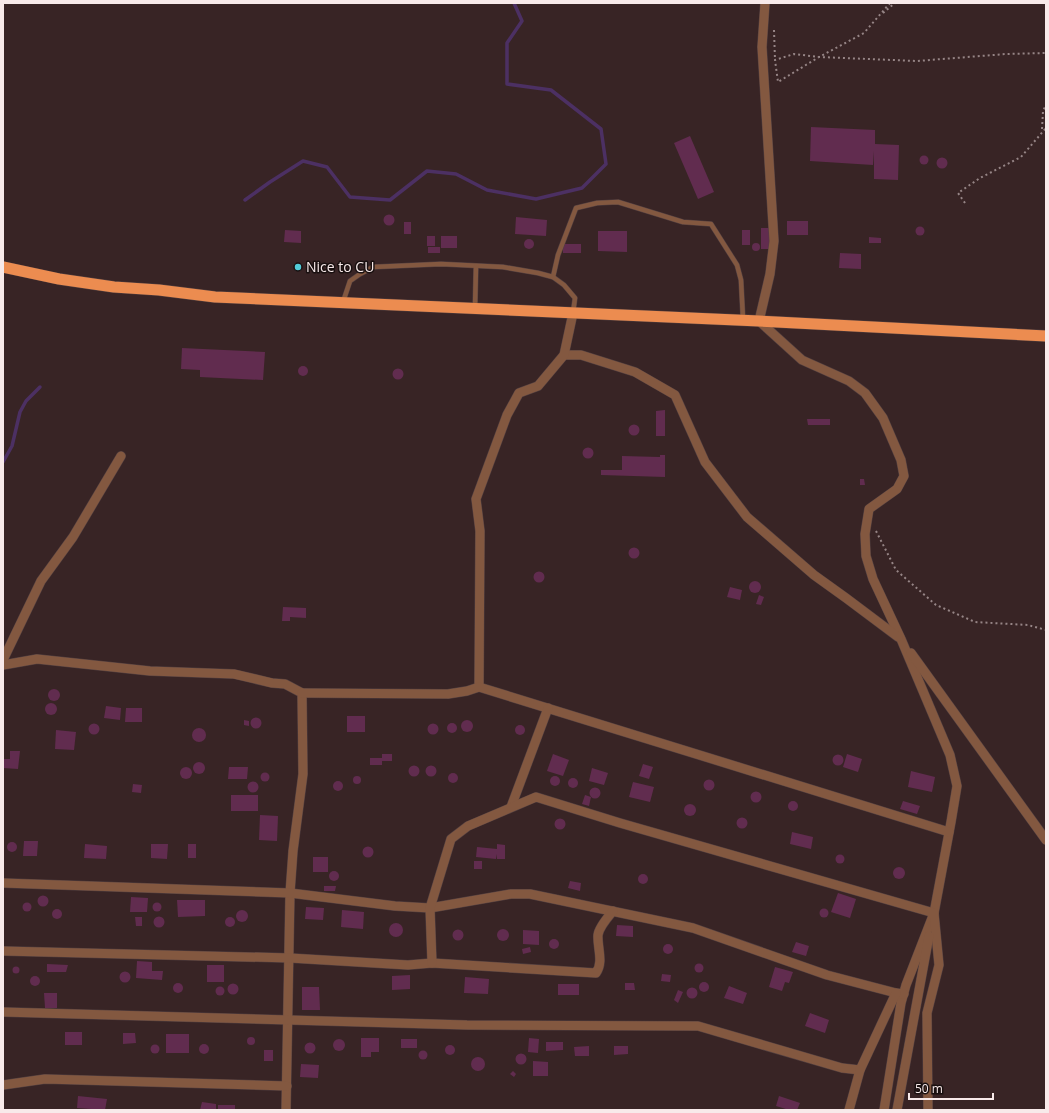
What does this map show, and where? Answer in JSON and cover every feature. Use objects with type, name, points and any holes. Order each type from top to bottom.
[{"type":"highway","points":[[3,267],[59,279],[114,287],[159,290],[214,297],[759,321],[1046,336]]},
{"type":"street","points":[[765,3],[762,48],[774,241],[770,274],[759,321],[802,360],[849,381],[865,393],[883,418],[901,460],[904,476],[898,489],[869,509],[865,534],[866,556],[873,579],[901,639],[950,755],[957,786],[897,1110]]},
{"type":"street","points":[[479,687],[480,531],[476,499],[507,415],[519,393],[538,386],[564,355],[573,313]]},
{"type":"street","points":[[564,355],[581,355],[635,372],[675,395],[705,462],[746,517],[814,576],[901,639],[1046,840]]},
{"type":"street","points":[[3,660],[41,582],[73,537],[121,456]]},
{"type":"street","points":[[3,665],[37,659],[150,671],[234,674],[272,683],[285,684],[302,693],[448,694],[467,691],[479,687],[949,832]]},
{"type":"street","points":[[286,1110],[289,1019],[290,893],[293,851],[303,774],[302,693]]},
{"type":"street","points":[[511,807],[548,708]]},
{"type":"street","points":[[432,963],[430,908],[451,839],[468,826],[536,797],[620,823],[934,913]]},
{"type":"street","points":[[849,1110],[860,1070],[900,993],[934,913],[951,822]]},
{"type":"street","points":[[3,883],[290,893],[395,906],[430,908],[511,894],[530,894],[693,928],[827,975],[900,993]]},
{"type":"street","points":[[3,951],[290,958],[408,964],[432,963],[596,973],[599,970],[600,954],[598,934],[608,916],[613,911]]},
{"type":"street","points":[[928,1110],[927,1013],[939,965],[934,913]]},
{"type":"street","points":[[884,1110],[899,1017],[900,993]]},
{"type":"street","points":[[3,1012],[467,1025],[698,1026],[842,1068],[860,1070]]},
{"type":"street","points":[[3,1085],[45,1079],[287,1086]]},
{"type":"lane","points":[[553,278],[558,255],[576,208],[597,203],[618,202],[683,222],[711,224],[737,265],[741,280],[743,321]]},
{"type":"lane","points":[[343,302],[350,281],[373,267],[441,264],[510,268],[538,273],[553,278],[564,285],[575,298],[573,313]]},
{"type":"lane","points":[[475,308],[476,266]]},
{"type":"path","points":[[774,24],[775,60],[778,82],[819,57],[864,33],[890,3]]},
{"type":"path","points":[[879,17],[895,3]]},
{"type":"path","points":[[775,60],[794,54],[819,57],[917,61],[1006,54],[1046,53]]},
{"type":"path","points":[[1042,129],[1043,111],[1046,105]]},
{"type":"path","points":[[965,203],[958,193],[980,178],[1021,157],[1046,128]]},
{"type":"path","points":[[876,530],[896,570],[936,606],[975,622],[1028,626],[1046,630]]},
{"type":"building","points":[[811,127],[875,130],[875,144],[899,145],[898,180],[874,179],[874,151],[873,165],[810,161]]},
{"type":"building","points":[[690,136],[714,192],[698,199],[674,143]]},
{"type":"building","points":[[922,156],[926,156],[928,160],[926,164],[922,164],[920,162],[920,158]]},
{"type":"building","points":[[942,157],[946,159],[948,163],[946,167],[942,169],[938,167],[936,163],[938,159]]},
{"type":"building","points":[[389,214],[393,216],[395,220],[393,224],[389,226],[385,224],[383,220],[385,216]]},
{"type":"building","points":[[516,217],[547,220],[546,236],[515,234]]},
{"type":"building","points":[[787,221],[808,221],[808,235],[787,235]]},
{"type":"building","points":[[404,222],[411,222],[411,234],[404,234]]},
{"type":"building","points":[[918,227],[922,227],[924,231],[922,235],[918,235],[916,233],[916,229]]},
{"type":"building","points":[[761,228],[770,228],[770,249],[761,249]]},
{"type":"building","points":[[285,230],[301,231],[301,243],[284,242]]},
{"type":"building","points":[[742,230],[750,230],[750,245],[742,245]]},
{"type":"building","points":[[598,231],[627,231],[627,252],[598,251]]},
{"type":"building","points":[[427,236],[435,236],[435,246],[427,246]]},
{"type":"building","points":[[441,236],[457,236],[457,248],[441,248]]},
{"type":"building","points":[[869,237],[881,238],[881,243],[869,243]]},
{"type":"building","points":[[529,239],[534,244],[529,249],[524,244]]},
{"type":"building","points":[[754,243],[758,243],[760,247],[758,251],[754,251],[752,249],[752,245]]},
{"type":"building","points":[[563,244],[581,244],[581,253],[563,253]]},
{"type":"building","points":[[428,247],[440,247],[440,253],[428,253]]},
{"type":"building","points":[[840,253],[861,254],[861,269],[839,268]]},
{"type":"building","points":[[182,348],[265,352],[263,380],[200,377],[200,370],[181,369]]},
{"type":"building","points":[[303,366],[308,371],[303,376],[298,371]]},
{"type":"building","points":[[398,368],[402,370],[404,374],[402,378],[398,380],[394,378],[392,374],[394,370]]},
{"type":"building","points":[[665,410],[665,436],[656,436],[656,411]]},
{"type":"building","points":[[807,419],[830,419],[830,425],[808,425]]},
{"type":"building","points":[[632,425],[636,425],[638,426],[638,434],[632,435],[629,432],[629,428]]},
{"type":"building","points":[[588,447],[592,449],[594,453],[592,457],[588,459],[584,457],[582,453],[584,449]]},
{"type":"building","points":[[660,455],[665,455],[665,477],[601,475],[601,470],[622,470],[622,456],[660,457]]},
{"type":"building","points":[[860,479],[864,479],[865,485],[860,485]]},
{"type":"building","points":[[634,547],[638,549],[640,553],[638,557],[634,559],[630,557],[628,553],[630,549]]},
{"type":"building","points":[[537,572],[541,572],[543,573],[543,581],[537,582],[534,579],[534,575]]},
{"type":"building","points":[[753,581],[757,581],[761,587],[757,593],[753,593],[749,589],[749,585]]},
{"type":"building","points":[[730,587],[742,590],[740,600],[727,597]]},
{"type":"building","points":[[759,595],[764,597],[761,605],[756,604]]},
{"type":"building","points":[[283,607],[306,608],[306,618],[290,617],[290,621],[282,621]]},
{"type":"building","points":[[52,689],[56,689],[60,695],[56,701],[52,701],[48,697],[48,693]]},
{"type":"building","points":[[49,703],[53,703],[57,709],[53,715],[49,715],[45,711],[45,707]]},
{"type":"building","points":[[106,706],[121,708],[120,720],[104,718]]},
{"type":"building","points":[[126,708],[142,708],[142,722],[125,722]]},
{"type":"building","points":[[347,716],[365,716],[365,732],[347,732]]},
{"type":"building","points":[[256,717],[260,719],[262,723],[260,727],[256,729],[252,727],[250,723],[252,719]]},
{"type":"building","points":[[244,720],[249,721],[249,726],[244,725]]},
{"type":"building","points":[[465,720],[469,720],[473,726],[469,732],[465,732],[461,728],[461,724]]},
{"type":"building","points":[[94,723],[98,725],[100,729],[98,733],[94,735],[90,733],[88,729],[90,725]]},
{"type":"building","points":[[450,723],[454,723],[457,728],[454,733],[450,733],[447,730],[447,726]]},
{"type":"building","points":[[431,724],[435,724],[437,725],[437,733],[431,734],[428,731],[428,727]]},
{"type":"building","points":[[518,725],[522,725],[524,726],[524,734],[518,735],[515,732],[515,728]]},
{"type":"building","points":[[196,728],[202,728],[206,732],[206,738],[202,742],[196,742],[192,738],[192,732]]},
{"type":"building","points":[[56,730],[76,732],[74,750],[55,749]]},
{"type":"building","points":[[10,751],[20,751],[18,769],[3,768],[4,759],[10,759]]},
{"type":"building","points":[[382,754],[392,754],[392,761],[382,761],[382,765],[370,765],[370,758],[382,758]]},
{"type":"building","points":[[553,754],[569,760],[563,776],[547,771]]},
{"type":"building","points":[[847,754],[862,759],[858,772],[843,767]]},
{"type":"building","points":[[836,755],[840,755],[842,756],[842,764],[836,765],[833,762],[833,758]]},
{"type":"building","points":[[201,762],[204,763],[204,773],[197,774],[194,773],[193,766],[194,763]]},
{"type":"building","points":[[643,764],[653,767],[649,779],[639,776]]},
{"type":"building","points":[[412,766],[416,766],[418,767],[418,775],[412,776],[409,773],[409,769]]},
{"type":"building","points":[[429,766],[433,766],[435,767],[435,775],[429,776],[426,773],[426,769]]},
{"type":"building","points":[[186,767],[190,769],[192,773],[190,777],[186,779],[182,777],[180,773],[182,769]]},
{"type":"building","points":[[229,767],[248,767],[247,779],[228,779]]},
{"type":"building","points":[[592,768],[608,773],[604,785],[589,781]]},
{"type":"building","points":[[911,771],[935,777],[932,792],[908,787]]},
{"type":"building","points":[[263,773],[267,773],[269,777],[267,781],[263,781],[261,779],[261,775]]},
{"type":"building","points":[[453,773],[458,778],[453,783],[448,778]]},
{"type":"building","points":[[355,776],[359,776],[361,780],[359,784],[355,784],[353,782],[353,778]]},
{"type":"building","points":[[555,776],[560,781],[555,786],[550,781]]},
{"type":"building","points":[[573,778],[578,783],[573,788],[568,783]]},
{"type":"building","points":[[709,779],[713,781],[715,785],[713,789],[709,791],[705,789],[703,785],[705,781]]},
{"type":"building","points":[[253,781],[257,783],[259,787],[257,791],[253,793],[249,791],[247,787],[249,783]]},
{"type":"building","points":[[336,781],[340,781],[342,782],[342,790],[336,791],[333,788],[333,784]]},
{"type":"building","points":[[633,782],[654,787],[650,802],[629,797]]},
{"type":"building","points":[[133,784],[142,785],[141,793],[132,792]]},
{"type":"building","points":[[595,787],[599,789],[601,793],[599,797],[595,799],[591,797],[589,793],[591,789]]},
{"type":"building","points":[[754,792],[758,792],[760,793],[760,801],[754,802],[751,799],[751,795]]},
{"type":"building","points":[[231,795],[258,795],[258,811],[231,811]]},
{"type":"building","points":[[585,795],[591,797],[589,806],[582,804]]},
{"type":"building","points":[[791,801],[795,801],[797,802],[797,810],[791,811],[788,808],[788,804]]},
{"type":"building","points":[[903,801],[920,806],[917,814],[900,809]]},
{"type":"building","points":[[690,804],[694,806],[696,810],[694,814],[690,816],[686,814],[684,810],[686,806]]},
{"type":"building","points":[[260,815],[278,816],[277,841],[259,840]]},
{"type":"building","points":[[740,818],[744,818],[746,819],[746,827],[740,828],[737,825],[737,821]]},
{"type":"building","points":[[558,819],[562,819],[564,820],[564,828],[558,829],[555,826],[555,822]]},
{"type":"building","points":[[792,832],[813,837],[811,849],[790,844]]},
{"type":"building","points":[[24,841],[38,841],[37,856],[23,856]]},
{"type":"building","points":[[10,842],[14,842],[16,843],[16,851],[10,852],[7,849],[7,845]]},
{"type":"building","points":[[85,844],[107,846],[106,859],[84,858]]},
{"type":"building","points":[[151,844],[168,844],[167,859],[151,858]]},
{"type":"building","points":[[188,844],[196,844],[196,858],[188,858]]},
{"type":"building","points":[[497,844],[505,845],[505,859],[497,859],[497,854],[496,859],[476,857],[477,847],[497,849]]},
{"type":"building","points":[[366,847],[370,847],[372,848],[372,856],[366,857],[363,854],[363,850]]},
{"type":"building","points":[[838,855],[842,855],[844,859],[842,863],[838,863],[836,861],[836,857]]},
{"type":"building","points":[[313,857],[328,857],[328,872],[313,872]]},
{"type":"building","points":[[474,861],[482,861],[482,869],[474,869]]},
{"type":"building","points":[[899,867],[903,869],[905,873],[903,877],[899,879],[895,877],[893,873],[895,869]]},
{"type":"building","points":[[332,871],[336,871],[338,872],[338,880],[332,881],[329,878],[329,874]]},
{"type":"building","points":[[641,874],[645,874],[647,875],[647,883],[641,884],[638,881],[638,877]]},
{"type":"building","points":[[570,881],[581,883],[580,891],[568,888]]},
{"type":"building","points":[[324,886],[336,886],[335,891],[324,891]]},
{"type":"building","points":[[838,893],[856,899],[850,918],[831,912]]},
{"type":"building","points":[[43,895],[47,897],[49,901],[47,905],[43,907],[39,905],[37,901],[39,897]]},
{"type":"building","points":[[131,897],[148,898],[147,912],[130,912]]},
{"type":"building","points":[[177,900],[205,900],[205,916],[178,917]]},
{"type":"building","points":[[27,902],[32,907],[27,912],[22,907]]},
{"type":"building","points":[[157,902],[162,907],[157,912],[152,907]]},
{"type":"building","points":[[306,907],[324,908],[323,920],[305,919]]},
{"type":"building","points":[[824,908],[829,913],[824,918],[819,913]]},
{"type":"building","points":[[55,909],[59,909],[61,910],[61,918],[55,919],[52,916],[52,912]]},
{"type":"building","points":[[240,910],[244,910],[248,916],[244,922],[240,922],[236,918],[236,914]]},
{"type":"building","points":[[342,910],[364,912],[363,929],[341,927]]},
{"type":"building","points":[[159,916],[163,918],[165,922],[163,926],[159,928],[155,926],[153,922],[155,918]]},
{"type":"building","points":[[135,917],[142,917],[142,926],[136,926]]},
{"type":"building","points":[[228,917],[232,917],[234,918],[234,926],[228,927],[225,924],[225,920]]},
{"type":"building","points":[[396,923],[401,925],[403,930],[401,935],[396,937],[391,935],[389,930],[391,925]]},
{"type":"building","points":[[617,925],[633,926],[633,937],[616,936]]},
{"type":"building","points":[[458,929],[462,931],[464,935],[462,939],[458,941],[454,939],[452,935],[454,931]]},
{"type":"building","points":[[503,929],[507,931],[509,935],[507,939],[503,941],[499,939],[497,935],[499,931]]},
{"type":"building","points":[[523,930],[539,931],[539,945],[523,944]]},
{"type":"building","points":[[554,939],[559,944],[554,949],[549,944]]},
{"type":"building","points":[[796,942],[809,946],[806,956],[792,952]]},
{"type":"building","points":[[666,944],[670,944],[673,949],[670,954],[666,954],[663,951],[663,947]]},
{"type":"building","points":[[530,947],[531,952],[523,954],[522,949]]},
{"type":"building","points":[[137,961],[152,962],[152,971],[163,971],[162,980],[136,978]]},
{"type":"building","points":[[47,964],[68,965],[66,972],[47,972]]},
{"type":"building","points":[[697,964],[701,964],[703,968],[701,972],[697,972],[695,970],[695,966]]},
{"type":"building","points":[[207,965],[224,965],[224,982],[207,982]]},
{"type":"building","points":[[16,966],[19,967],[19,973],[16,974],[13,973],[12,970],[13,967]]},
{"type":"building","points":[[775,967],[793,972],[789,983],[785,982],[782,991],[769,987]]},
{"type":"building","points":[[123,972],[127,972],[129,973],[129,981],[123,982],[120,979],[120,975]]},
{"type":"building","points":[[662,974],[671,975],[670,982],[661,981]]},
{"type":"building","points":[[410,975],[410,989],[392,990],[392,976]]},
{"type":"building","points":[[33,976],[37,976],[39,977],[39,985],[33,986],[30,983],[30,979]]},
{"type":"building","points":[[465,977],[489,979],[488,994],[464,993]]},
{"type":"building","points":[[702,982],[706,982],[708,983],[708,991],[702,992],[699,989],[699,985]]},
{"type":"building","points":[[176,983],[180,983],[182,984],[182,992],[176,993],[173,990],[173,986]]},
{"type":"building","points":[[233,983],[237,985],[239,989],[237,993],[233,995],[229,993],[227,989],[229,985]]},
{"type":"building","points":[[625,983],[634,983],[635,990],[625,990]]},
{"type":"building","points":[[558,984],[579,984],[579,995],[558,995]]},
{"type":"building","points":[[220,986],[225,991],[220,996],[215,991]]},
{"type":"building","points":[[729,986],[747,993],[743,1004],[724,998]]},
{"type":"building","points":[[302,987],[319,987],[320,1010],[302,1010]]},
{"type":"building","points":[[690,988],[694,988],[696,989],[696,997],[690,998],[687,995],[687,991]]},
{"type":"building","points":[[678,990],[683,992],[678,1003],[674,1000]]},
{"type":"building","points":[[44,993],[57,993],[57,1008],[45,1008]]},
{"type":"building","points":[[810,1013],[829,1020],[825,1033],[805,1026]]},
{"type":"building","points":[[65,1032],[82,1032],[82,1045],[65,1045]]},
{"type":"building","points":[[123,1033],[135,1033],[136,1043],[123,1044]]},
{"type":"building","points":[[166,1034],[189,1034],[189,1053],[166,1053]]},
{"type":"building","points":[[249,1037],[253,1037],[255,1041],[253,1045],[249,1045],[247,1043],[247,1039]]},
{"type":"building","points":[[361,1038],[379,1038],[379,1052],[371,1052],[371,1057],[361,1057]]},
{"type":"building","points":[[529,1038],[539,1039],[538,1053],[528,1052]]},
{"type":"building","points":[[337,1039],[341,1039],[345,1045],[341,1051],[337,1051],[333,1047],[333,1043]]},
{"type":"building","points":[[401,1039],[417,1039],[417,1048],[401,1048]]},
{"type":"building","points":[[546,1042],[563,1042],[563,1050],[546,1051]]},
{"type":"building","points":[[308,1043],[312,1043],[314,1044],[314,1052],[308,1053],[305,1050],[305,1046]]},
{"type":"building","points":[[155,1044],[160,1049],[155,1054],[150,1049]]},
{"type":"building","points":[[202,1044],[206,1044],[209,1049],[206,1054],[202,1054],[199,1051],[199,1047]]},
{"type":"building","points":[[448,1045],[452,1045],[454,1046],[454,1054],[448,1055],[445,1052],[445,1048]]},
{"type":"building","points":[[589,1046],[589,1056],[575,1056],[574,1047]]},
{"type":"building","points":[[614,1046],[628,1046],[628,1054],[614,1055]]},
{"type":"building","points":[[264,1050],[273,1050],[273,1061],[264,1061]]},
{"type":"building","points":[[421,1051],[425,1051],[427,1055],[425,1059],[421,1059],[419,1057],[419,1053]]},
{"type":"building","points":[[519,1054],[523,1054],[525,1055],[525,1063],[519,1064],[516,1061],[516,1057]]},
{"type":"building","points":[[475,1057],[481,1057],[485,1061],[485,1067],[481,1071],[475,1071],[471,1067],[471,1061]]},
{"type":"building","points":[[533,1061],[548,1062],[548,1076],[533,1076]]},
{"type":"building","points":[[301,1064],[319,1065],[318,1078],[300,1077]]},
{"type":"building","points":[[513,1071],[516,1074],[514,1077],[510,1074]]},
{"type":"building","points":[[78,1096],[107,1099],[105,1110],[77,1108]]},
{"type":"building","points":[[779,1096],[800,1103],[797,1110],[789,1110],[776,1106]]},
{"type":"building","points":[[202,1102],[216,1104],[216,1110],[200,1110]]},
{"type":"building","points":[[218,1105],[235,1105],[235,1110],[218,1110]]},
{"type":"waterway","points":[[245,200],[303,161],[327,167],[350,197],[390,200],[427,171],[456,174],[487,190],[536,199],[582,188],[606,164],[601,129],[551,90],[507,84],[507,43],[522,21],[514,3]]},
{"type":"waterway","points":[[3,462],[12,446],[20,412],[26,401],[40,387]]},
{"type":"place","name":"Nice to CU","points":[[298,267]]}]
